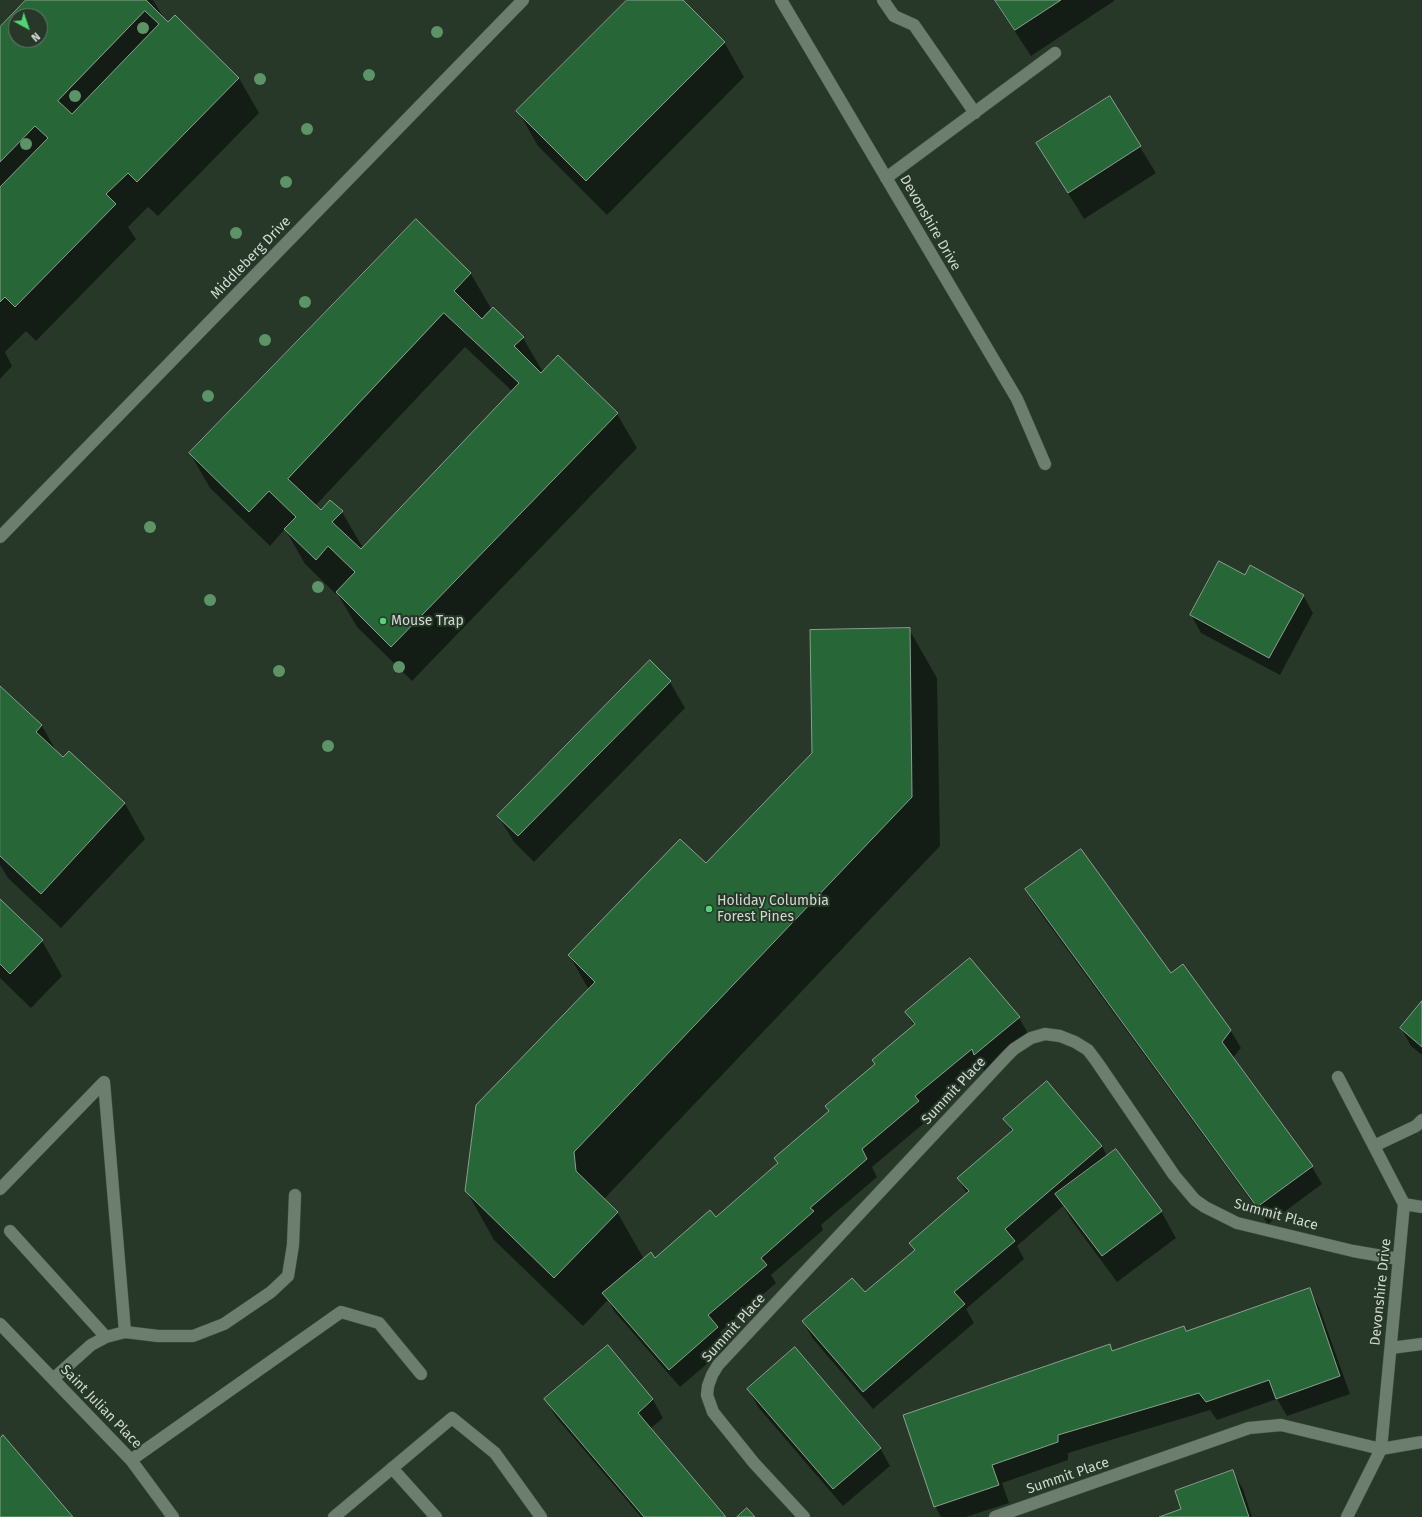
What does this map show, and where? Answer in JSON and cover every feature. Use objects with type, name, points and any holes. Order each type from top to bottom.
[{"type":"street","name":"Middleberg Drive","points":[[0,537],[523,0]]},
{"type":"street","name":"Devonshire Drive","points":[[782,0],[1016,399],[1045,464]]},
{"type":"street","points":[[883,0],[894,16],[914,25],[974,114]]},
{"type":"street","points":[[886,178],[1055,53]]},
{"type":"street","name":"Summit Place","points":[[804,1517],[754,1464],[713,1412],[707,1395],[708,1386],[712,1375],[718,1365],[1010,1053],[1031,1038],[1045,1034],[1060,1036],[1088,1050],[1174,1175],[1195,1200],[1205,1207],[1237,1223],[1353,1251],[1399,1259]]},
{"type":"street","points":[[1338,1077],[1404,1204],[1422,1207]]},
{"type":"street","points":[[0,1189],[104,1082],[125,1332]]},
{"type":"street","points":[[1374,1146],[1416,1126],[1422,1120]]},
{"type":"street","points":[[53,1379],[91,1345],[106,1337],[125,1332],[158,1336],[193,1336],[224,1324],[271,1292],[288,1276],[293,1245],[295,1195]]},
{"type":"street","name":"Devonshire Drive","points":[[1347,1517],[1381,1450],[1404,1204]]},
{"type":"street","points":[[10,1231],[106,1337]]},
{"type":"street","points":[[131,1460],[341,1312],[378,1323],[421,1374]]},
{"type":"street","name":"Saint Julian Place","points":[[0,1324],[131,1460],[173,1517]]},
{"type":"street","points":[[1391,1348],[1422,1344]]},
{"type":"street","points":[[334,1517],[452,1418],[495,1452],[541,1517]]},
{"type":"street","name":"Summit Place","points":[[996,1517],[1249,1428],[1281,1425],[1381,1450]]},
{"type":"street","points":[[1381,1450],[1422,1442]]},
{"type":"street","points":[[392,1468],[436,1517]]},
{"type":"building","points":[[26,0],[146,0],[168,22],[175,15],[239,78],[137,182],[128,173],[106,194],[116,204],[15,307],[5,297],[0,302],[0,187],[48,138],[35,126],[0,162],[0,27],[8,19],[8,48],[48,48],[48,8],[18,8]],"holes":[[[145,11],[159,24],[72,114],[58,101]]]},
{"type":"building","points":[[627,0],[683,0],[725,42],[586,181],[516,111]]},
{"type":"building","points":[[995,0],[1061,0],[1015,30]]},
{"type":"building","points":[[1110,96],[1141,146],[1068,193],[1036,143]]},
{"type":"building","points":[[416,219],[471,273],[454,291],[482,319],[493,307],[524,337],[514,346],[541,373],[558,355],[618,413],[391,647],[336,592],[355,572],[328,546],[316,560],[284,529],[296,517],[269,491],[249,512],[189,453]],"holes":[[[444,313],[519,383],[361,549],[332,522],[343,511],[330,500],[321,510],[288,479]]]},
{"type":"building","points":[[1219,561],[1245,575],[1250,565],[1304,595],[1269,658],[1190,615]]},
{"type":"building","name":"Holiday Columbia Forest Pines","points":[[910,628],[912,797],[574,1152],[576,1171],[618,1212],[554,1278],[465,1191],[476,1105],[595,982],[568,955],[680,839],[706,863],[812,753],[810,630]]},
{"type":"building","points":[[650,660],[671,681],[518,836],[497,816]]},
{"type":"building","points":[[0,686],[42,725],[36,732],[63,757],[69,751],[125,803],[41,894],[0,856]]},
{"type":"building","points":[[1081,849],[1171,973],[1183,964],[1231,1030],[1222,1042],[1313,1166],[1257,1207],[1025,889]]},
{"type":"building","points":[[0,899],[43,940],[10,974],[0,964]]},
{"type":"building","points":[[970,958],[1020,1017],[974,1055],[972,1049],[915,1096],[919,1101],[862,1149],[867,1159],[810,1208],[814,1211],[761,1258],[767,1265],[708,1315],[718,1327],[669,1370],[602,1293],[651,1252],[655,1258],[710,1210],[716,1217],[778,1163],[774,1158],[829,1111],[825,1106],[875,1064],[872,1060],[915,1024],[905,1012]]},
{"type":"building","points":[[1422,1001],[1422,1047],[1400,1028]]},
{"type":"building","points":[[1047,1081],[1102,1146],[1005,1229],[1015,1241],[954,1292],[965,1304],[863,1392],[802,1321],[852,1278],[865,1292],[915,1250],[909,1243],[969,1191],[957,1178],[1013,1130],[1003,1119]]},
{"type":"building","points":[[1116,1149],[1162,1211],[1102,1256],[1055,1194]]},
{"type":"building","points":[[1310,1288],[1340,1376],[1276,1399],[1269,1380],[1206,1402],[1199,1393],[1058,1435],[1058,1442],[992,1465],[999,1485],[934,1507],[903,1415],[1110,1344],[1112,1351],[1184,1326],[1186,1331]]},
{"type":"building","points":[[608,1345],[653,1399],[638,1413],[726,1517],[644,1517],[544,1399]]},
{"type":"building","points":[[795,1347],[881,1448],[833,1489],[747,1389]]},
{"type":"building","points":[[3,1435],[73,1517],[0,1517],[0,1439]]},
{"type":"building","points":[[1233,1470],[1249,1517],[1159,1517],[1181,1509],[1175,1491]]},
{"type":"building","points":[[747,1508],[755,1517],[737,1517]]},
{"type":"place","name":"Mouse Trap","points":[[383,621]]},
{"type":"place","name":"Holiday Columbia Forest Pines","points":[[709,909]]}]
